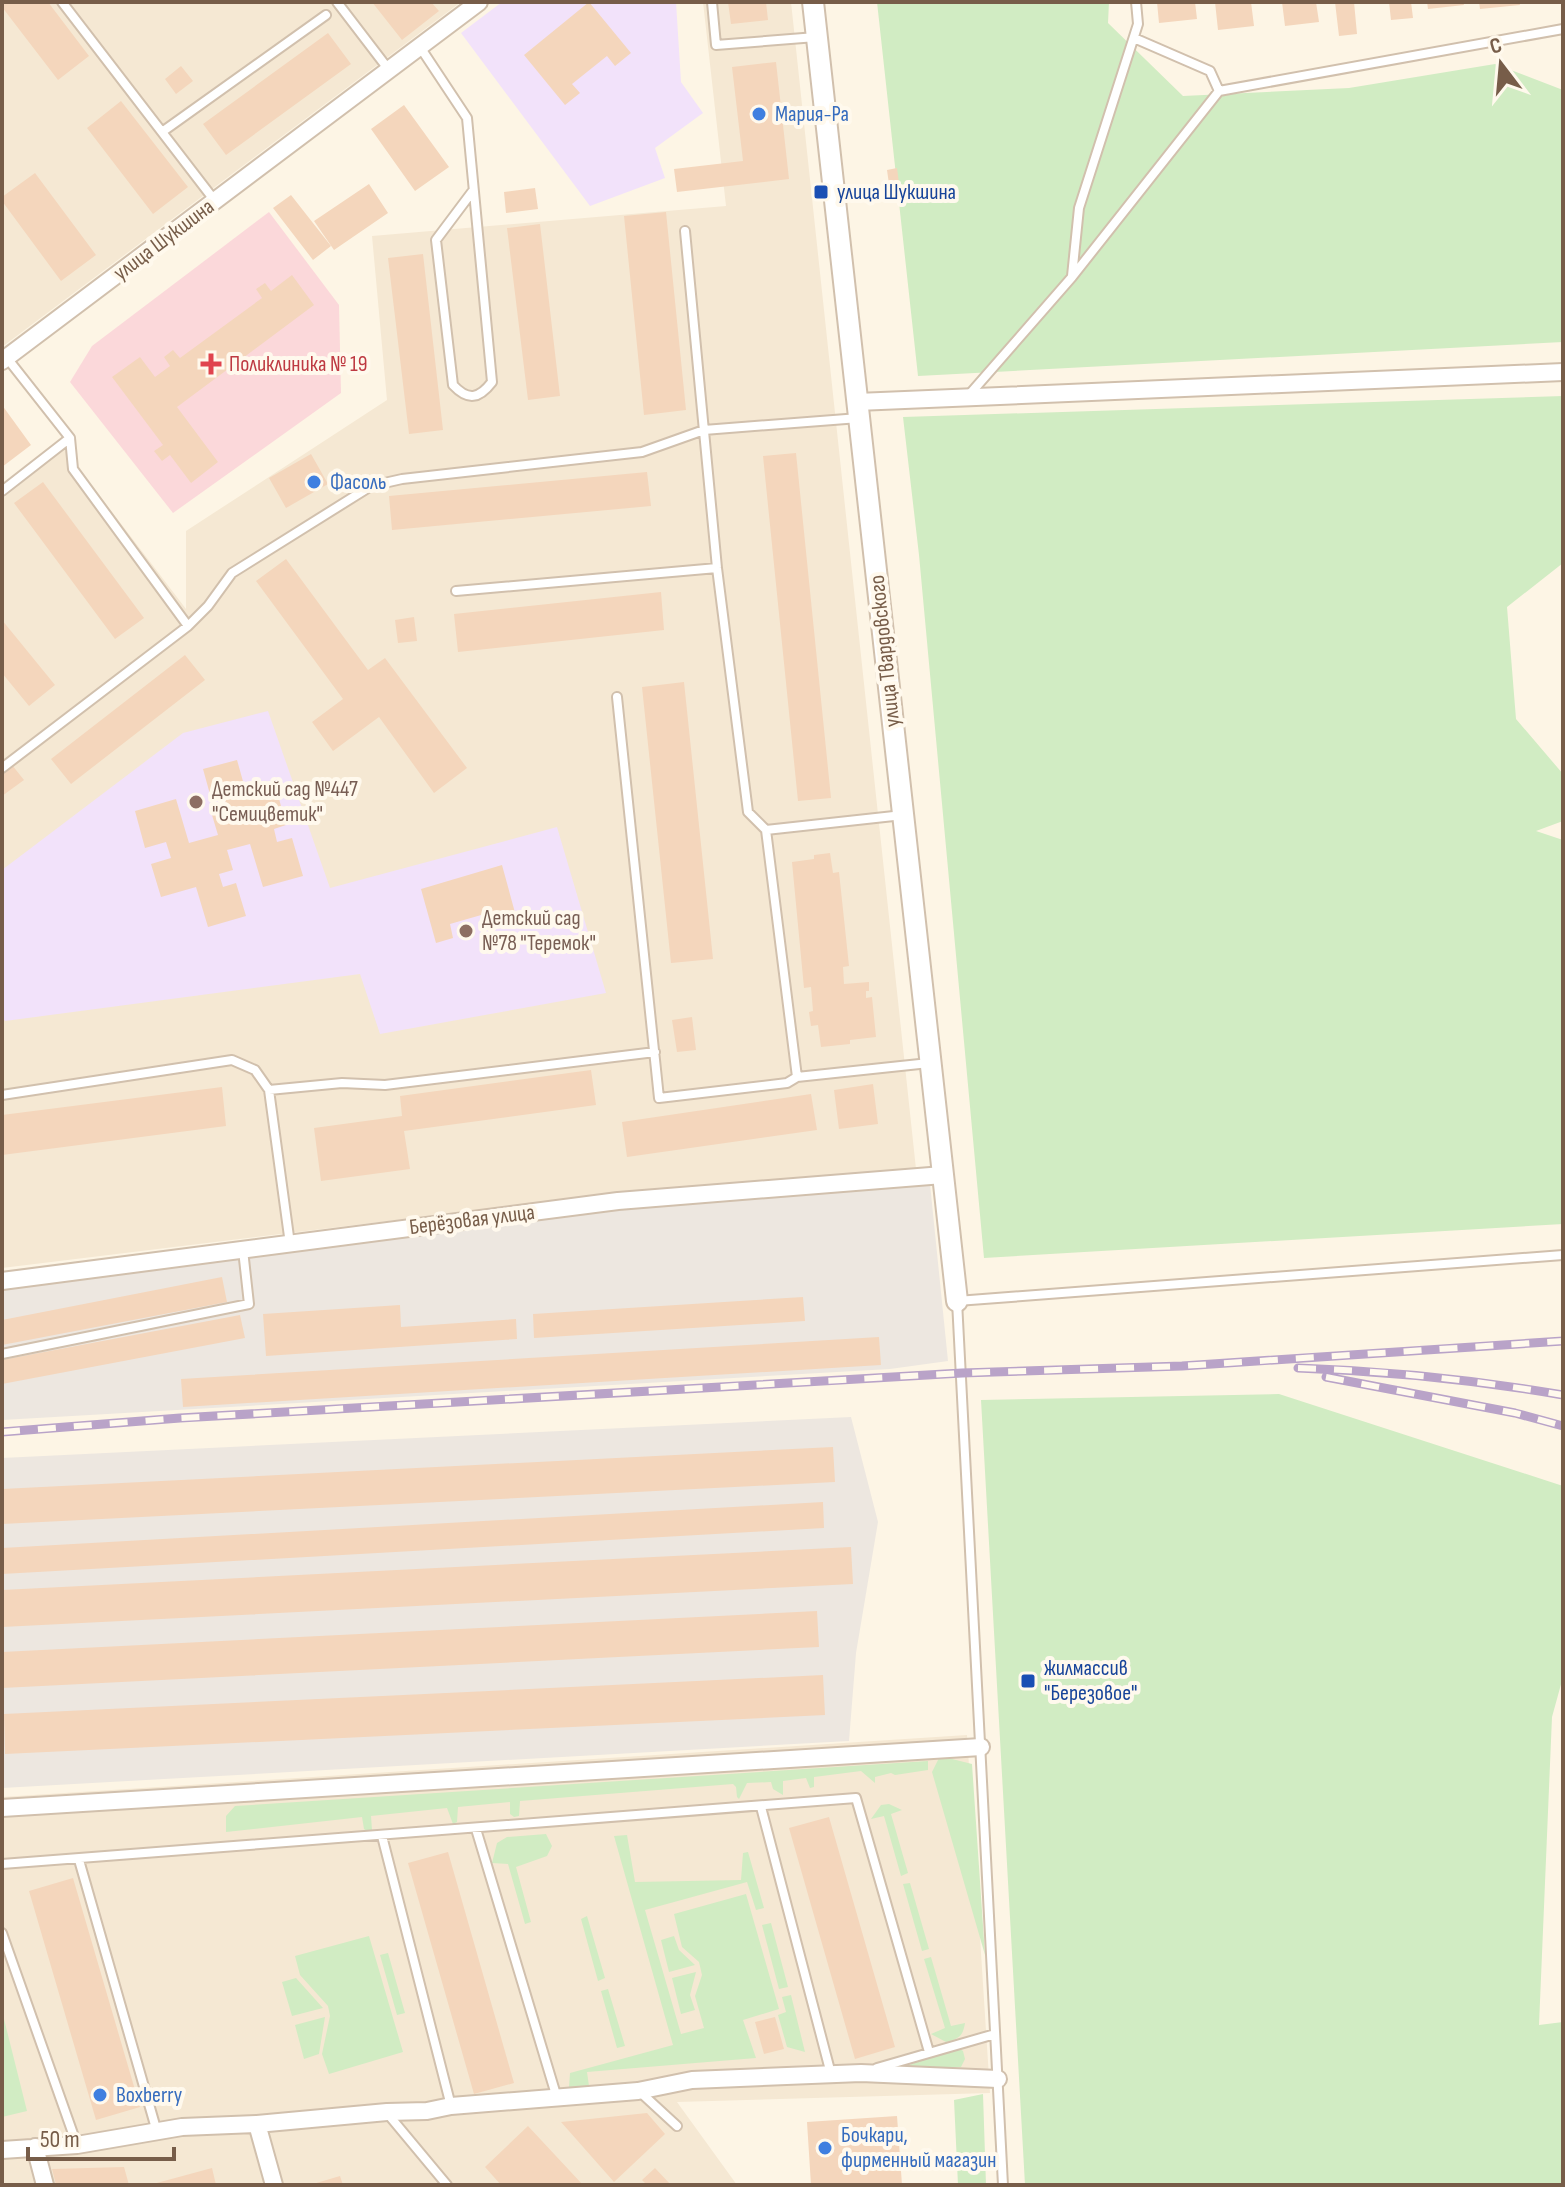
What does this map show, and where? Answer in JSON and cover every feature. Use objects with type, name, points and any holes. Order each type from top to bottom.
[{"type":"street","name":"улица Шукшина","points":[[4,359],[479,2]]},
{"type":"street","name":"улица Твардовского","points":[[813,2],[957,1301]]},
{"type":"street","points":[[858,410],[968,396],[1563,372]]},
{"type":"street","name":"Берёзовая улица","points":[[2,1281],[618,1201],[943,1175]]},
{"type":"street","points":[[2,1808],[981,1747]]},
{"type":"street","points":[[2,2150],[77,2145],[182,2127],[427,2111],[451,2106],[638,2091],[692,2080],[861,2073],[998,2079]]},
{"type":"street","points":[[257,2124],[274,2185]]},
{"type":"street","points":[[35,2147],[45,2185]]},
{"type":"lane","points":[[62,2],[215,202]]},
{"type":"lane","points":[[337,2],[389,70]]},
{"type":"lane","points":[[712,2],[716,45],[817,37]]},
{"type":"lane","points":[[1072,277],[1079,208],[1138,24],[1136,2]]},
{"type":"lane","points":[[162,132],[326,15]]},
{"type":"lane","points":[[968,396],[1072,277],[1219,91],[1563,29]]},
{"type":"lane","points":[[1134,38],[1210,71],[1219,91]]},
{"type":"lane","points":[[420,47],[467,118],[492,382],[484,393],[473,397],[461,394],[453,385],[436,240],[472,192]]},
{"type":"lane","points":[[685,231],[717,568],[748,812],[766,830],[797,1077]]},
{"type":"lane","points":[[4,359],[70,438],[73,469],[188,626]]},
{"type":"lane","points":[[2,768],[188,626],[208,606],[232,573],[371,486],[402,479],[642,452],[704,430],[858,410]]},
{"type":"lane","points":[[2,491],[70,438]]},
{"type":"lane","points":[[456,591],[717,568]]},
{"type":"lane","points":[[617,697],[659,1098],[787,1083],[797,1077],[930,1063]]},
{"type":"lane","points":[[766,830],[903,815]]},
{"type":"lane","points":[[269,1090],[342,1083],[385,1085],[655,1052]]},
{"type":"lane","points":[[2,1095],[232,1060],[255,1070],[269,1090],[290,1244]]},
{"type":"lane","points":[[2,1354],[249,1304],[243,1250]]},
{"type":"lane","points":[[1003,2185],[957,1301],[1563,1255]]},
{"type":"lane","points":[[2,1864],[856,1798],[929,2052]]},
{"type":"lane","points":[[761,1807],[831,2074]]},
{"type":"lane","points":[[476,1829],[557,2098]]},
{"type":"lane","points":[[382,1836],[451,2106]]},
{"type":"lane","points":[[79,1860],[157,2132]]},
{"type":"lane","points":[[2,1933],[77,2145]]},
{"type":"lane","points":[[861,2073],[995,2034]]},
{"type":"lane","points":[[638,2091],[677,2126]]},
{"type":"lane","points":[[387,2112],[447,2185]]},
{"type":"shaded area","points":[[2,2],[461,2],[2,347]]},
{"type":"shaded area","points":[[502,2],[676,2],[681,82],[703,113],[655,148],[665,178],[590,206],[461,33]]},
{"type":"shaded area","points":[[703,2],[791,2],[916,1169],[610,1194],[2,1268],[2,499],[64,449],[186,609],[186,531],[387,400],[372,236],[726,206]]},
{"type":"shaded area","name":"Поликлиника № 19","points":[[269,212],[339,305],[341,393],[173,513],[70,382],[92,346]]},
{"type":"shaded area","name":"Детский сад №447 \"Семицветик\"","points":[[268,711],[330,888],[557,827],[606,993],[380,1034],[360,974],[5,1021],[2,1017],[2,870],[183,733]]},
{"type":"shaded area","points":[[930,1184],[948,1361],[890,1369],[2,1420],[2,1288],[618,1208]]},
{"type":"shaded area","points":[[851,1417],[878,1522],[856,1653],[849,1741],[2,1788],[2,1458]]},
{"type":"shaded area","points":[[967,1735],[990,2093],[677,2102],[737,2185],[2,2185],[2,1797]]},
{"type":"green space","points":[[877,2],[1109,2],[1108,23],[1183,96],[1349,88],[1495,64],[1563,90],[1563,342],[918,376]]},
{"type":"green space","points":[[1563,396],[1563,563],[1507,607],[1516,719],[1563,774],[1563,821],[1536,831],[1563,840],[1563,1224],[984,1258],[919,555],[903,417]]},
{"type":"green space","points":[[1279,1394],[1563,1486],[1563,1677],[1552,1717],[1539,2025],[1563,2022],[1563,2185],[1025,2185],[981,1400]]},
{"type":"green space","points":[[940,1756],[972,1764],[985,1955],[932,1772]]},
{"type":"green space","points":[[928,1761],[928,1770],[891,1773],[875,1777],[875,1783],[861,1771],[814,1777],[814,1787],[810,1788],[806,1778],[783,1781],[783,1795],[773,1789],[771,1782],[747,1783],[739,1799],[733,1784],[520,1801],[519,1816],[514,1817],[510,1814],[510,1802],[458,1807],[457,1822],[453,1824],[447,1808],[371,1816],[372,1830],[367,1831],[362,1817],[226,1832],[226,1816],[235,1806]]},
{"type":"green space","points":[[889,1804],[902,1810],[891,1814],[908,1873],[901,1876],[884,1816],[871,1819],[881,1805]]},
{"type":"green space","points":[[546,1834],[552,1846],[547,1856],[516,1867],[531,1922],[525,1924],[508,1864],[492,1863],[497,1843],[507,1837]]},
{"type":"green space","points":[[627,1835],[635,1882],[741,1880],[743,1853],[748,1852],[764,1908],[756,1910],[747,1882],[645,1910],[681,2034],[704,2028],[695,1996],[702,1975],[699,1962],[682,1947],[674,1914],[746,1894],[779,2009],[743,2020],[756,2058],[587,2072],[589,2086],[569,2087],[570,2073],[673,2045],[614,1836]]},
{"type":"green space","points":[[910,1883],[929,1949],[922,1951],[903,1884]]},
{"type":"green space","points":[[587,1916],[605,1978],[598,1981],[581,1919]]},
{"type":"green space","points":[[771,1923],[788,1987],[779,1989],[762,1925]]},
{"type":"green space","points":[[369,1936],[403,2052],[329,2074],[322,2054],[330,2016],[328,2006],[300,1975],[295,1956]]},
{"type":"green space","points":[[674,1936],[679,1950],[695,1965],[669,1972],[661,1940]]},
{"type":"green space","points":[[388,1953],[405,2013],[397,2015],[380,1955]]},
{"type":"green space","points":[[931,1957],[951,2026],[965,2023],[960,2036],[946,2042],[931,2034],[945,2028],[924,1959]]},
{"type":"green space","points":[[696,1972],[690,1995],[695,2010],[681,2014],[672,1978]]},
{"type":"green space","points":[[296,1978],[323,2008],[292,2016],[282,1982]]},
{"type":"green space","points":[[608,1989],[625,2046],[617,2048],[601,1991]]},
{"type":"green space","points":[[791,1995],[805,2052],[787,2047],[778,2015],[786,2012],[782,1997]]},
{"type":"green space","points":[[2,2011],[27,2111],[2,2117]]},
{"type":"green space","points":[[325,2017],[319,2054],[304,2059],[295,2025]]},
{"type":"green space","points":[[957,2047],[963,2051],[965,2059],[961,2067],[901,2068]]},
{"type":"green space","points":[[983,2094],[986,2185],[958,2185],[954,2100]]},
{"type":"building","points":[[2,2],[48,2],[89,56],[58,80],[2,7]]},
{"type":"building","points":[[372,2],[431,2],[439,11],[402,40]]},
{"type":"building","points":[[589,2],[631,53],[615,66],[607,56],[572,84],[580,93],[565,105],[524,55]]},
{"type":"building","points":[[728,2],[766,2],[768,20],[731,24]]},
{"type":"building","points":[[1157,2],[1195,2],[1197,19],[1159,23]]},
{"type":"building","points":[[1215,2],[1251,2],[1254,26],[1218,30]]},
{"type":"building","points":[[1282,2],[1316,2],[1319,22],[1285,26]]},
{"type":"building","points":[[1335,2],[1354,2],[1357,34],[1339,36]]},
{"type":"building","points":[[1389,2],[1411,2],[1413,18],[1391,20]]},
{"type":"building","points":[[1427,2],[1463,2],[1464,5],[1428,9]]},
{"type":"building","points":[[1479,2],[1519,2],[1520,5],[1480,9]]},
{"type":"building","points":[[328,33],[351,64],[226,155],[203,124]]},
{"type":"building","name":"Мария-Ра","points":[[776,62],[789,179],[677,192],[674,169],[743,161],[732,67]]},
{"type":"building","points":[[181,66],[193,81],[176,94],[165,79]]},
{"type":"building","points":[[121,101],[188,187],[153,214],[87,128]]},
{"type":"building","points":[[404,105],[449,167],[415,191],[371,129]]},
{"type":"building","points":[[897,168],[899,183],[889,184],[887,170]]},
{"type":"building","points":[[35,173],[96,255],[61,281],[2,201],[2,197]]},
{"type":"building","points":[[369,184],[388,213],[334,250],[314,221]]},
{"type":"building","points":[[535,188],[538,209],[506,213],[504,192]]},
{"type":"building","points":[[291,195],[331,246],[313,260],[273,208]]},
{"type":"building","points":[[666,212],[686,410],[644,415],[624,216]]},
{"type":"building","points":[[540,224],[560,396],[528,400],[507,228]]},
{"type":"building","points":[[423,254],[443,430],[409,434],[388,258]]},
{"type":"building","points":[[292,275],[314,305],[177,407],[218,462],[191,483],[170,455],[162,461],[154,451],[163,445],[112,377],[140,357],[155,377],[170,366],[164,357],[173,350],[180,358],[262,298],[256,289],[265,283],[271,291]]},
{"type":"building","points":[[2,405],[31,445],[2,467]]},
{"type":"building","points":[[796,453],[831,798],[798,801],[763,456]]},
{"type":"building","points":[[311,454],[328,484],[286,508],[269,478]]},
{"type":"building","points":[[647,472],[651,506],[392,530],[389,496]]},
{"type":"building","points":[[43,482],[144,618],[115,639],[14,503]]},
{"type":"building","points":[[286,559],[368,670],[385,658],[467,768],[434,793],[379,717],[333,751],[312,722],[343,699],[256,581]]},
{"type":"building","points":[[661,592],[664,630],[458,652],[454,614]]},
{"type":"building","points":[[414,617],[417,641],[398,643],[395,620]]},
{"type":"building","points":[[2,620],[55,685],[29,706],[2,673]]},
{"type":"building","points":[[185,655],[205,680],[71,784],[51,759]]},
{"type":"building","points":[[684,682],[713,959],[671,963],[642,687]]},
{"type":"building","points":[[237,760],[248,799],[277,791],[286,825],[274,829],[277,842],[292,838],[303,876],[263,887],[250,844],[227,850],[233,870],[219,874],[223,887],[236,883],[246,916],[208,927],[196,887],[161,897],[151,864],[171,858],[166,842],[145,848],[135,811],[176,799],[189,843],[218,835],[212,815],[228,811],[223,794],[211,798],[203,769]]},
{"type":"building","points":[[12,765],[24,780],[2,796],[2,772]]},
{"type":"building","points":[[830,853],[833,873],[839,872],[849,966],[843,967],[844,984],[869,982],[866,998],[872,997],[876,1037],[821,1047],[818,1025],[811,1026],[811,987],[804,988],[792,862]]},
{"type":"building","points":[[502,865],[517,920],[499,925],[495,911],[450,924],[453,938],[436,943],[421,889]]},
{"type":"building","points":[[692,1017],[696,1050],[677,1052],[672,1020]]},
{"type":"building","points":[[591,1070],[596,1105],[404,1131],[410,1169],[321,1181],[314,1128],[402,1116],[400,1096]]},
{"type":"building","points":[[873,1084],[878,1124],[839,1129],[834,1090]]},
{"type":"building","points":[[222,1087],[226,1126],[2,1155],[2,1115]]},
{"type":"building","points":[[811,1094],[817,1130],[627,1157],[622,1122]]},
{"type":"building","points":[[222,1277],[227,1302],[2,1345],[2,1320]]},
{"type":"building","points":[[803,1297],[805,1321],[534,1338],[533,1314]]},
{"type":"building","points":[[400,1305],[401,1327],[516,1319],[517,1339],[266,1356],[263,1314]]},
{"type":"building","points":[[240,1315],[245,1338],[2,1384],[2,1360]]},
{"type":"building","points":[[879,1337],[881,1365],[183,1407],[181,1379]]},
{"type":"building","points":[[833,1447],[835,1482],[2,1524],[2,1489]]},
{"type":"building","points":[[823,1502],[824,1528],[2,1574],[2,1548]]},
{"type":"building","points":[[851,1547],[853,1584],[2,1627],[2,1590]]},
{"type":"building","points":[[817,1611],[819,1647],[2,1688],[2,1652]]},
{"type":"building","points":[[823,1675],[825,1715],[5,1754],[4,1714]]},
{"type":"building","points":[[829,1817],[895,2047],[855,2059],[789,1828]]},
{"type":"building","points":[[448,1852],[514,2083],[474,2094],[408,1863]]},
{"type":"building","points":[[73,1878],[140,2107],[96,2120],[29,1891]]},
{"type":"building","points":[[775,2017],[784,2049],[764,2054],[755,2022]]},
{"type":"building","points":[[647,2113],[665,2134],[614,2182],[561,2122]]},
{"type":"building","points":[[897,2116],[902,2185],[811,2185],[807,2122]]},
{"type":"building","points":[[528,2126],[583,2185],[501,2185],[485,2167]]},
{"type":"building","points":[[124,2167],[129,2185],[56,2185],[52,2169]]},
{"type":"building","points":[[212,2168],[216,2185],[153,2185],[153,2184]]},
{"type":"building","points":[[655,2168],[671,2185],[647,2185],[642,2180]]},
{"type":"building","points":[[340,2176],[343,2185],[313,2185],[313,2184]]},
{"type":"railway","points":[[2,1432],[180,1418],[962,1373],[1182,1366],[1563,1341]]},
{"type":"railway","points":[[1298,1368],[1431,1377],[1563,1395]]},
{"type":"railway","points":[[1326,1377],[1515,1413],[1563,1426]]},
{"type":"place","name":"Мария-Ра","points":[[759,114]]},
{"type":"place","name":"улица Шукшина","points":[[821,192]]},
{"type":"place","name":"Поликлиника № 19","points":[[211,364]]},
{"type":"place","name":"Фасоль","points":[[314,482]]},
{"type":"place","name":"Детский сад №447 \"Семицветик\"","points":[[196,802]]},
{"type":"place","name":"Детский сад №78 \"Теремок\"","points":[[466,931]]},
{"type":"place","name":"жилмассив \"Березовое\"","points":[[1028,1681]]},
{"type":"place","name":"Boxberry","points":[[100,2095]]},
{"type":"place","name":"Бочкари, фирменный магазин","points":[[825,2148]]}]
